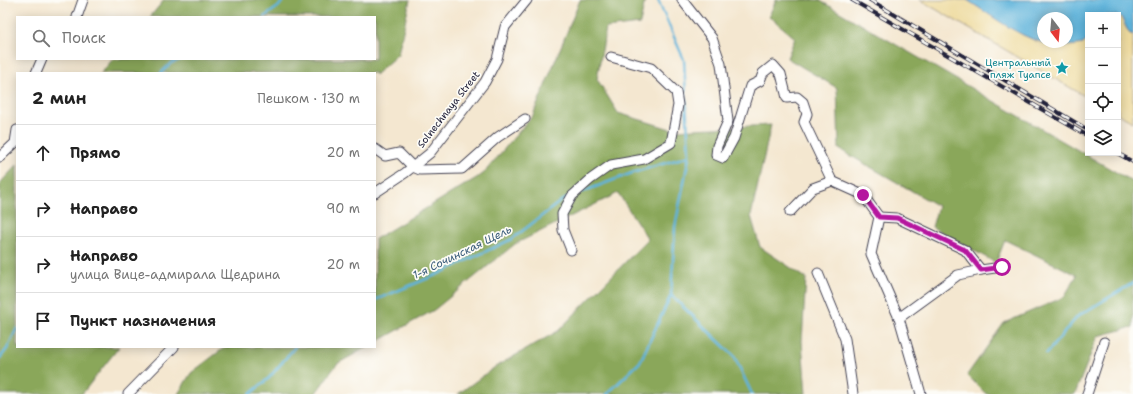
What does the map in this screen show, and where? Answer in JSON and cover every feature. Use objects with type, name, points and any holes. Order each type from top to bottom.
[{"type":"street","points":[[77,16],[82,0]]},
{"type":"street","name":"Solnechnaya Street","points":[[376,192],[413,167],[430,153],[485,82],[497,59],[505,27],[528,0]]},
{"type":"street","points":[[682,0],[712,38],[720,64],[728,120],[717,146],[716,155],[723,158],[734,138],[750,86],[760,81],[763,73],[773,65],[781,74],[787,98],[797,97],[803,102],[807,114],[804,122],[832,181],[863,195],[879,217],[871,254],[899,318],[921,394]]},
{"type":"street","points":[[571,250],[563,230],[562,214],[572,196],[591,179],[612,165],[644,159],[670,143],[672,135],[678,105],[676,92],[651,68],[611,57]]},
{"type":"street","points":[[36,72],[42,60]]},
{"type":"street","points":[[376,150],[385,156],[399,154],[413,167],[420,170],[462,169],[498,137],[525,119]]},
{"type":"street","points":[[0,157],[14,143],[16,134]]},
{"type":"street","points":[[790,212],[813,188],[832,181]]},
{"type":"street","points":[[879,217],[897,218],[965,250],[981,270]]},
{"type":"street","points":[[899,318],[958,276],[981,270],[1002,267]]},
{"type":"street","points":[[818,274],[845,339],[853,394]]},
{"type":"street","points":[[1087,394],[1104,342]]},
{"type":"street","points":[[128,394],[173,348]]},
{"type":"green space","points":[[164,0],[410,0],[398,54],[376,74],[376,72],[102,72],[112,60],[376,60],[376,16],[151,16]]},
{"type":"green space","points":[[580,0],[645,0],[640,24],[606,28],[597,79],[618,113],[674,130],[771,125],[751,216],[760,247],[806,278],[802,341],[806,394],[458,394],[495,367],[558,331],[648,239],[618,193],[515,244],[434,310],[376,342],[376,238],[483,174],[533,115]]},
{"type":"green space","points":[[776,0],[819,0],[1085,154],[1085,156],[1088,156],[1133,182],[1133,327],[1098,336],[1075,394],[986,394],[967,375],[1004,323],[1064,297],[1077,275],[1005,240],[996,263],[932,227],[938,206],[839,149],[837,88],[787,58],[795,38],[769,16]]},
{"type":"green space","points":[[16,166],[16,348],[118,348],[82,394],[0,394],[0,183]]},
{"type":"green space","points":[[224,348],[365,348],[337,364],[315,394],[178,394],[191,373]]},
{"type":"sand","name":"Центральный пляж Туапсе","points":[[920,0],[967,0],[1023,35],[1037,41],[1037,48],[1073,48],[1073,45],[1083,44],[1085,41],[1085,96]]},
{"type":"sand","points":[[1121,17],[1129,33],[1133,35],[1133,122],[1121,116]]},
{"type":"water","points":[[967,0],[1133,0],[1133,35],[1129,33],[1121,17],[1121,12],[1085,12],[1085,41],[1083,44],[1073,45],[1073,12],[1037,12],[1037,41],[1001,23]]},
{"type":"waterway","points":[[265,16],[278,7],[284,0]]},
{"type":"waterway","name":"1-я Сочинская Щель","points":[[582,192],[632,173],[689,156],[684,60],[658,0]]},
{"type":"waterway","points":[[162,72],[171,63],[179,60]]},
{"type":"waterway","points":[[689,157],[675,227],[671,295],[734,356],[752,394]]},
{"type":"waterway","name":"1-я Сочинская Щель","points":[[376,300],[436,275],[512,239],[561,201],[568,198]]},
{"type":"waterway","points":[[1046,354],[1078,316],[1133,283]]},
{"type":"waterway","points":[[607,394],[640,362],[671,295]]},
{"type":"waterway","points":[[0,358],[7,349],[16,330]]},
{"type":"waterway","name":"1-я Сочинская Щель","points":[[250,394],[269,378],[294,348]]},
{"type":"railway","points":[[852,0],[1085,134]]},
{"type":"railway","points":[[870,0],[1085,128]]},
{"type":"railway","points":[[1121,155],[1133,162]]},
{"type":"place","name":"Центральный пляж Туапсе","points":[[1062,68]]},
{"type":"route","points":[[863,195],[879,217],[897,218],[965,250],[981,270],[1002,267]]}]
